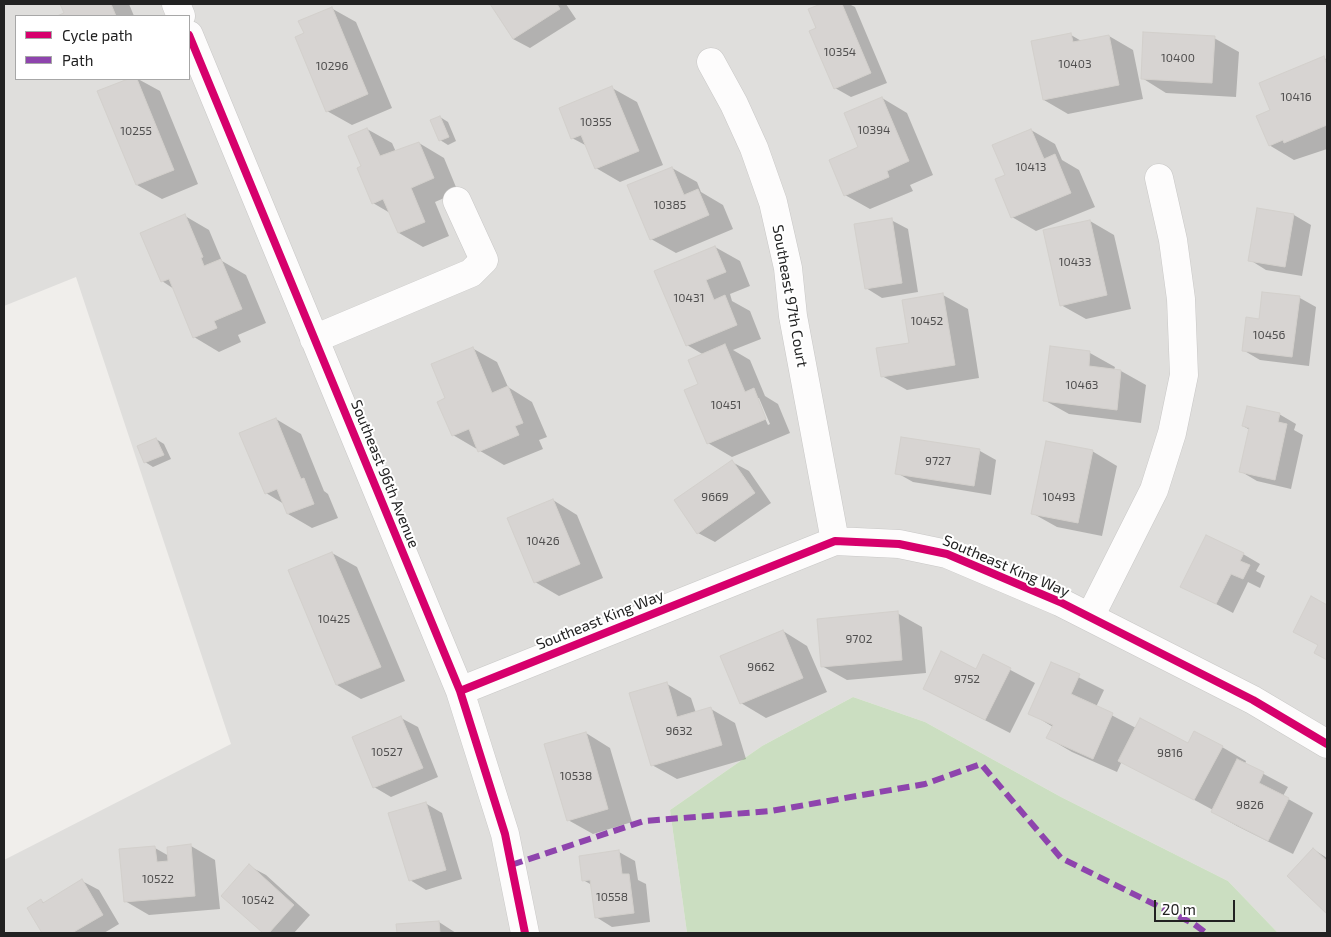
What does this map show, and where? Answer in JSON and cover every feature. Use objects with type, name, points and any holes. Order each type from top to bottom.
[{"type":"street","name":"Southeast 96th Avenue","points":[[190,37],[460,691],[505,834],[525,933]]},
{"type":"street","name":"Southeast 97th Court","points":[[711,62],[734,104],[754,148],[773,202],[788,268],[793,316],[835,540]]},
{"type":"street","points":[[1090,617],[1154,490],[1172,433],[1184,375],[1181,299],[1173,240],[1160,178]]},
{"type":"street","points":[[314,339],[470,273],[484,260],[457,201]]},
{"type":"street","name":"Southeast King Way","points":[[460,691],[835,540],[899,544],[947,554],[1090,617],[1253,700],[1327,744]]},
{"type":"shaded area","points":[[4,4],[1327,4],[1327,933],[1278,933],[1228,881],[1061,797],[925,722],[853,697],[762,746],[670,810],[687,933],[4,933],[4,860],[231,744],[76,277],[4,306]]},
{"type":"green space","points":[[853,697],[925,722],[1061,797],[1228,881],[1278,933],[687,933],[670,810],[762,746]]},
{"type":"building","points":[[60,4],[111,4],[116,15],[59,15],[64,13]]},
{"type":"building","points":[[490,4],[557,4],[560,9],[513,39]]},
{"type":"building","points":[[821,4],[842,4],[871,73],[834,89],[809,31],[816,28],[808,9]]},
{"type":"building","points":[[332,7],[368,94],[326,112],[295,37],[304,33],[298,21]]},
{"type":"building","points":[[1143,32],[1215,36],[1212,83],[1141,79]]},
{"type":"building","points":[[1071,33],[1073,42],[1109,35],[1119,85],[1043,100],[1031,41]]},
{"type":"building","points":[[1324,56],[1327,65],[1327,125],[1284,143],[1283,140],[1269,146],[1256,116],[1270,110],[1259,83]]},
{"type":"building","points":[[125,80],[137,80],[174,170],[136,185],[97,91]]},
{"type":"building","points":[[612,86],[639,151],[595,169],[581,135],[571,139],[559,108]]},
{"type":"building","points":[[882,97],[909,161],[887,171],[889,177],[844,196],[829,160],[858,147],[844,113]]},
{"type":"building","points":[[440,116],[449,137],[439,141],[430,120]]},
{"type":"building","points":[[367,128],[380,156],[419,142],[434,178],[411,188],[425,222],[398,233],[383,199],[372,204],[357,168],[361,166],[348,136]]},
{"type":"building","points":[[1031,129],[1044,159],[1055,154],[1071,193],[1011,218],[995,179],[1005,175],[992,145]]},
{"type":"building","points":[[672,167],[684,195],[698,189],[709,215],[650,240],[627,185]]},
{"type":"building","points":[[1257,208],[1294,214],[1285,267],[1248,261]]},
{"type":"building","points":[[185,214],[203,257],[201,258],[204,266],[221,259],[242,309],[214,321],[217,328],[193,338],[169,279],[161,282],[140,233]]},
{"type":"building","points":[[892,218],[902,283],[865,289],[854,224]]},
{"type":"building","points":[[1090,220],[1107,295],[1060,306],[1043,230]]},
{"type":"building","points":[[715,246],[726,272],[706,280],[714,300],[725,295],[737,325],[686,346],[654,271]]},
{"type":"building","points":[[1262,292],[1300,296],[1292,357],[1242,351],[1246,317],[1259,319]]},
{"type":"building","points":[[943,293],[955,365],[881,377],[876,348],[909,343],[902,300]]},
{"type":"building","points":[[725,344],[745,392],[754,388],[766,419],[707,444],[684,390],[698,384],[688,360]]},
{"type":"building","points":[[1050,346],[1090,351],[1089,366],[1121,370],[1117,410],[1043,401]]},
{"type":"building","points":[[473,347],[492,393],[508,386],[523,423],[515,426],[519,435],[478,452],[469,429],[452,436],[437,402],[445,398],[431,364]]},
{"type":"building","points":[[1247,406],[1280,413],[1278,422],[1287,424],[1275,480],[1239,472],[1249,428],[1242,426]]},
{"type":"building","points":[[276,418],[301,479],[304,478],[314,504],[287,514],[277,489],[265,494],[239,433]]},
{"type":"building","points":[[901,437],[980,449],[974,486],[895,474]]},
{"type":"building","points":[[156,438],[164,455],[144,463],[137,446]]},
{"type":"building","points":[[1046,441],[1093,450],[1078,523],[1031,514]]},
{"type":"building","points":[[732,460],[755,493],[697,534],[674,500]]},
{"type":"building","points":[[553,499],[580,564],[534,583],[507,518]]},
{"type":"building","points":[[1206,535],[1244,553],[1240,561],[1250,565],[1243,579],[1231,574],[1216,604],[1180,587]]},
{"type":"building","points":[[332,552],[381,667],[336,685],[288,570]]},
{"type":"building","points":[[1311,596],[1327,605],[1327,660],[1314,653],[1318,645],[1293,632]]},
{"type":"building","points":[[898,611],[902,660],[821,667],[817,619]]},
{"type":"building","points":[[783,630],[803,678],[740,704],[720,656]]},
{"type":"building","points":[[941,651],[976,669],[983,654],[1011,668],[985,720],[923,689]]},
{"type":"building","points":[[1051,662],[1080,674],[1071,694],[1113,713],[1093,759],[1046,738],[1053,725],[1028,714]]},
{"type":"building","points":[[667,682],[677,717],[711,707],[722,745],[651,766],[629,693]]},
{"type":"building","points":[[401,716],[423,768],[373,788],[352,737]]},
{"type":"building","points":[[1140,718],[1188,743],[1194,731],[1223,746],[1194,800],[1118,761]]},
{"type":"building","points":[[586,732],[608,809],[567,821],[544,744]]},
{"type":"building","points":[[1237,759],[1264,772],[1259,783],[1289,798],[1268,841],[1211,812]]},
{"type":"building","points":[[426,802],[446,870],[409,881],[388,813]]},
{"type":"building","points":[[191,844],[195,896],[124,902],[119,849],[155,846],[157,862],[168,861],[167,847]]},
{"type":"building","points":[[1313,848],[1327,861],[1327,914],[1287,876]]},
{"type":"building","points":[[619,850],[622,874],[629,874],[634,913],[595,918],[590,880],[582,881],[579,856]]},
{"type":"building","points":[[249,864],[294,905],[269,933],[263,933],[221,896]]},
{"type":"building","points":[[82,879],[103,915],[72,933],[42,933],[27,908],[41,899],[43,903]]},
{"type":"building","points":[[439,921],[440,933],[397,933],[396,924]]},
{"type":"marked path","points":[[511,865],[644,821],[771,811],[925,784],[981,764],[1061,858],[1194,924],[1206,933]]},
{"type":"cycle path","points":[[190,37],[460,691],[505,834],[525,933]]},
{"type":"cycle path","points":[[460,691],[835,541],[899,544],[947,554],[1060,602],[1253,700],[1327,744]]}]
